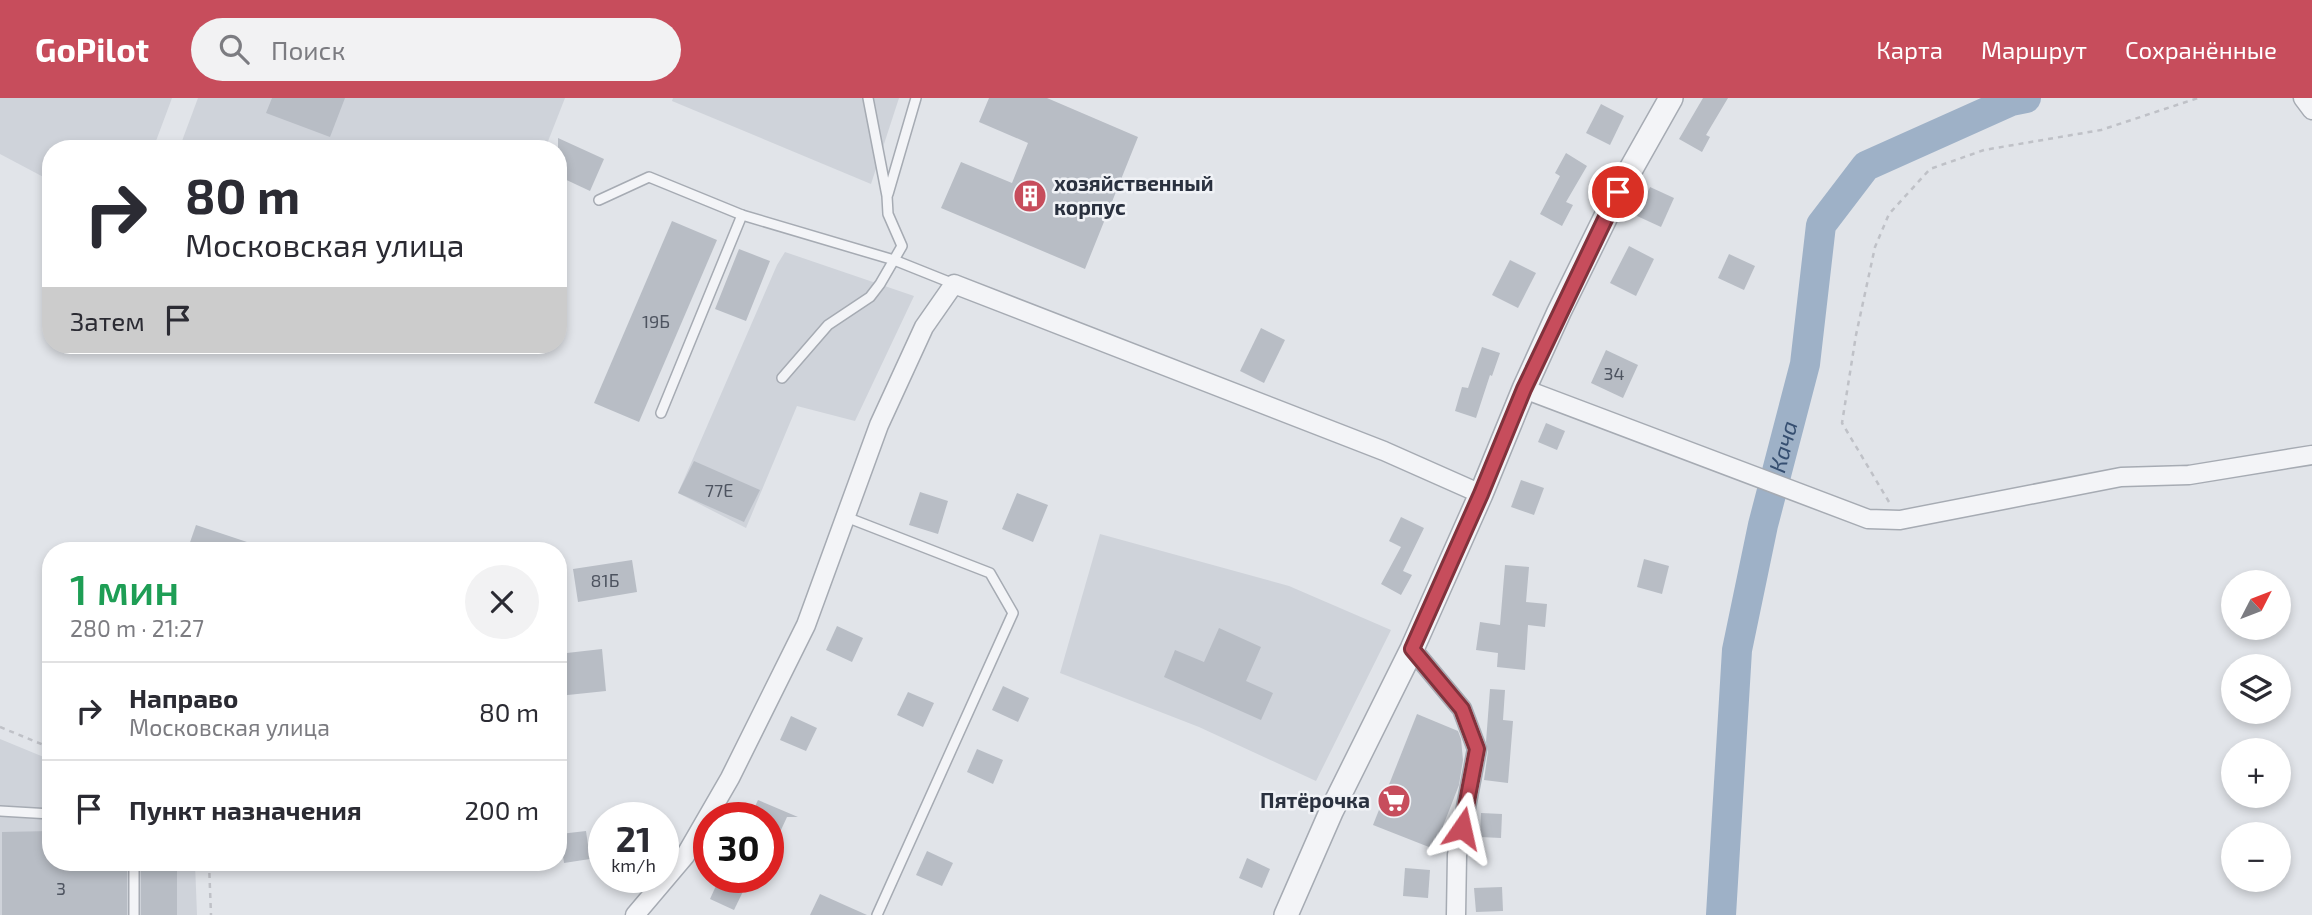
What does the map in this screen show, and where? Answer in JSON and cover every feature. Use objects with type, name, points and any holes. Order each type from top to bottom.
[{"type":"street","points":[[1286,915],[1331,812],[1412,649],[1524,389],[1618,192],[1671,98]]},
{"type":"street","points":[[2303,98],[2312,110]]},
{"type":"street","points":[[635,915],[685,856],[730,778],[806,625],[879,425],[924,327],[954,284],[1384,450],[1481,494]]},
{"type":"street","points":[[1524,389],[1868,519],[1900,520],[2121,477],[2189,475],[2312,455]]},
{"type":"street","points":[[1412,649],[1462,709],[1477,749],[1457,855],[1456,915]]},
{"type":"lane","points":[[782,378],[828,325],[870,297],[902,246],[888,214],[868,98]]},
{"type":"lane","points":[[887,196],[916,98]]},
{"type":"lane","points":[[599,200],[649,177],[742,215],[894,260],[954,284]]},
{"type":"lane","points":[[661,414],[742,215]]},
{"type":"lane","points":[[846,517],[990,573],[1013,613],[877,915]]},
{"type":"lane","points":[[0,811],[42,813]]},
{"type":"lane","points":[[134,871],[134,915]]},
{"type":"path","points":[[1900,520],[1842,423],[1856,335],[1875,247],[1889,214],[1930,169],[1984,150],[2101,130],[2198,98]]},
{"type":"path","points":[[0,727],[42,744]]},
{"type":"path","points":[[209,871],[211,915]]},
{"type":"shaded area","points":[[0,98],[172,98],[156,140],[42,140],[42,176],[0,154]]},
{"type":"shaded area","points":[[198,98],[565,98],[549,140],[182,140]]},
{"type":"shaded area","points":[[673,98],[899,98],[871,184],[672,101]]},
{"type":"shaded area","points":[[785,252],[914,296],[855,421],[797,406],[746,528],[678,493]]},
{"type":"shaded area","points":[[1100,534],[1289,586],[1391,630],[1316,781],[1199,727],[1060,673]]},
{"type":"shaded area","points":[[0,739],[42,756],[42,871],[195,871],[197,915],[0,915]]},
{"type":"building","points":[[272,98],[345,98],[330,137],[266,113]]},
{"type":"building","name":"хозяйственный корпус","points":[[989,98],[1047,98],[1138,137],[1085,269],[941,208],[961,162],[1012,183],[1028,143],[979,122]]},
{"type":"building","points":[[1703,98],[1728,98],[1706,135],[1710,137],[1702,152],[1679,139]]},
{"type":"building","points":[[1601,104],[1624,116],[1610,145],[1586,133]]},
{"type":"building","points":[[567,142],[604,159],[590,191],[567,180]]},
{"type":"building","points":[[1566,153],[1587,166],[1566,202],[1573,205],[1562,226],[1540,214],[1560,176],[1555,173]]},
{"type":"building","points":[[1650,187],[1674,198],[1661,227],[1637,216]]},
{"type":"building","points":[[672,221],[717,240],[639,422],[594,403]]},
{"type":"building","points":[[1629,246],[1654,259],[1636,296],[1610,283]]},
{"type":"building","points":[[739,249],[770,261],[746,321],[715,309]]},
{"type":"building","points":[[1729,254],[1755,266],[1744,290],[1718,278]]},
{"type":"building","points":[[1510,260],[1536,273],[1518,308],[1492,295]]},
{"type":"building","points":[[1261,328],[1285,340],[1264,383],[1240,371]]},
{"type":"building","points":[[1482,347],[1500,353],[1476,418],[1455,411],[1462,387],[1468,388]]},
{"type":"building","points":[[1606,350],[1638,365],[1623,398],[1591,383]]},
{"type":"building","points":[[1546,423],[1565,431],[1557,450],[1538,442]]},
{"type":"building","points":[[694,461],[760,490],[744,522],[678,493]]},
{"type":"building","points":[[1521,480],[1544,488],[1534,515],[1511,507]]},
{"type":"building","points":[[920,492],[948,501],[938,534],[909,525]]},
{"type":"building","points":[[1017,493],[1048,505],[1033,542],[1002,529]]},
{"type":"building","points":[[1401,517],[1424,528],[1403,571],[1412,575],[1401,595],[1381,584],[1401,547],[1389,541]]},
{"type":"building","points":[[196,525],[247,542],[190,542]]},
{"type":"building","points":[[1644,559],[1669,566],[1662,594],[1637,587]]},
{"type":"building","points":[[632,560],[637,592],[578,602],[573,569]]},
{"type":"building","points":[[1505,565],[1529,567],[1526,602],[1547,604],[1545,627],[1528,625],[1525,670],[1497,667],[1498,653],[1476,650],[1480,622],[1500,625]]},
{"type":"building","points":[[837,626],[863,638],[852,662],[826,650]]},
{"type":"building","points":[[1219,628],[1261,647],[1246,681],[1273,693],[1261,720],[1164,677],[1175,650],[1204,662]]},
{"type":"building","points":[[602,649],[606,691],[567,695],[567,653]]},
{"type":"building","points":[[1003,686],[1029,698],[1018,722],[992,710]]},
{"type":"building","points":[[1490,689],[1505,690],[1503,720],[1513,721],[1508,783],[1484,780]]},
{"type":"building","points":[[908,692],[934,703],[923,727],[897,715]]},
{"type":"building","points":[[1417,714],[1458,731],[1461,739],[1463,760],[1459,785],[1434,849],[1373,825]]},
{"type":"building","points":[[791,716],[817,728],[806,751],[780,740]]},
{"type":"building","points":[[977,749],[1003,760],[993,784],[967,772]]},
{"type":"building","points":[[784,811],[798,817],[787,817],[784,823]]},
{"type":"building","points":[[1481,813],[1502,814],[1501,838],[1480,837]]},
{"type":"building","points":[[42,831],[42,871],[127,871],[127,915],[2,915],[2,832]]},
{"type":"building","points":[[586,831],[588,859],[567,863],[567,833]]},
{"type":"building","points":[[927,851],[953,863],[942,886],[916,875]]},
{"type":"building","points":[[1247,858],[1270,869],[1262,888],[1239,878]]},
{"type":"building","points":[[1405,868],[1430,870],[1428,898],[1403,896]]},
{"type":"building","points":[[141,871],[177,871],[177,915],[141,915]]},
{"type":"building","points":[[1502,887],[1503,911],[1476,912],[1474,888]]},
{"type":"building","points":[[713,893],[742,893],[734,910],[710,899]]},
{"type":"building","points":[[820,894],[867,915],[810,915]]},
{"type":"waterway","name":"Кача","points":[[1721,915],[1737,650],[1763,525],[1805,364],[1821,225],[1866,166],[2011,101],[2026,98]]},
{"type":"place","name":"хозяйственный корпус","points":[[1030,196]]},
{"type":"place","name":"Пятёрочка","points":[[1394,801]]},
{"type":"route","points":[[1462,828],[1477,749],[1462,709],[1412,649],[1524,389],[1618,192]]}]
